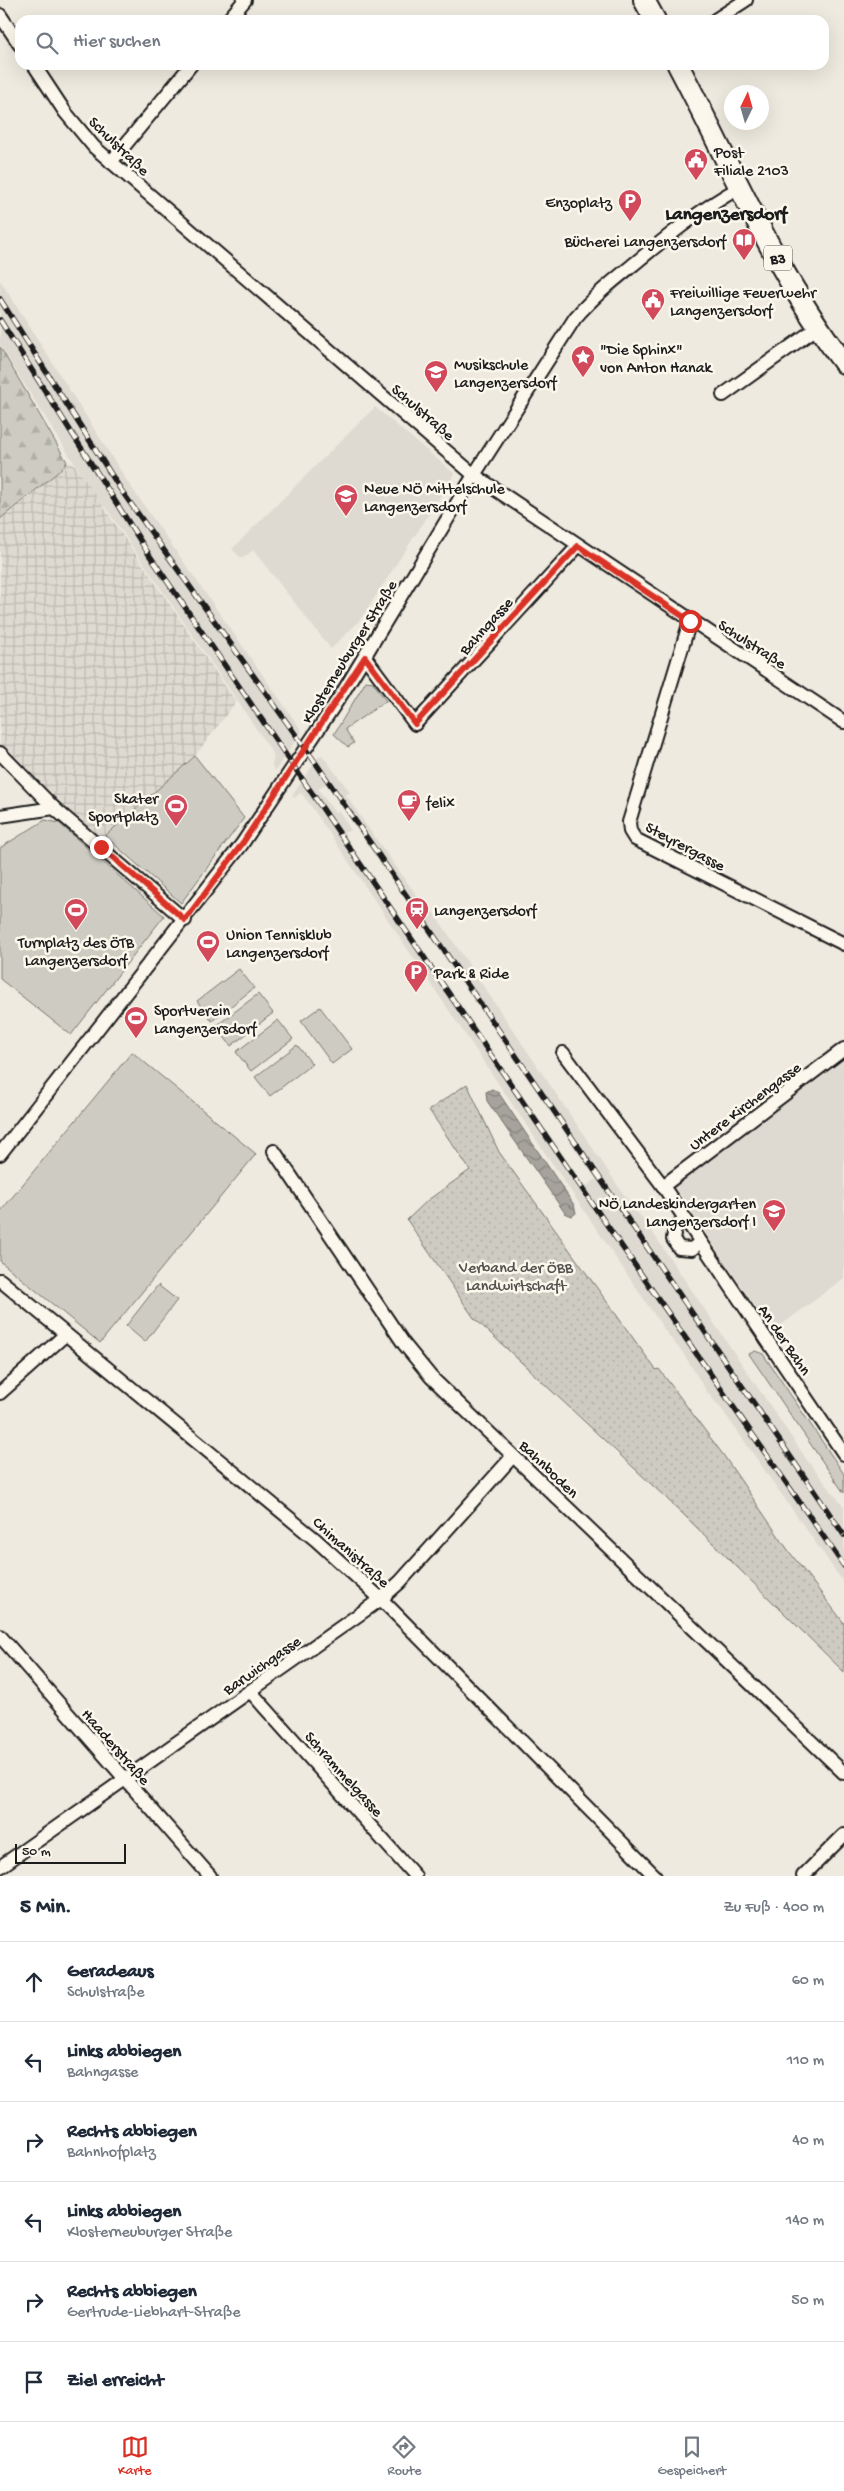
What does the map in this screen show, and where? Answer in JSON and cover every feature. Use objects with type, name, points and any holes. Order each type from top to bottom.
[{"type":"main road","points":[[644,0],[652,15]]},
{"type":"main road","name":"B3","points":[[680,70],[739,188],[818,327],[844,363]]},
{"type":"street","points":[[232,15],[244,0]]},
{"type":"street","points":[[723,15],[746,0]]},
{"type":"street","points":[[0,15],[15,38]]},
{"type":"street","name":"Schulstraße","points":[[37,70],[80,132],[111,162],[474,475],[690,621],[844,722]]},
{"type":"street","points":[[111,162],[187,70]]},
{"type":"street","name":"Klosterneuburger Straße","points":[[0,1154],[185,920],[242,844],[365,657],[474,475],[575,318],[588,302],[708,206],[739,188]]},
{"type":"street","points":[[723,395],[818,327]]},
{"type":"street","name":"Bahngasse","points":[[365,657],[415,724],[578,546]]},
{"type":"street","name":"Steyrergasse","points":[[690,621],[629,822],[630,831],[635,839],[844,944]]},
{"type":"street","points":[[0,753],[54,808],[185,920]]},
{"type":"street","points":[[0,816],[54,808]]},
{"type":"street","name":"Untere Kirchengasse","points":[[662,1186],[844,1049]]},
{"type":"street","name":"An der Bahn","points":[[563,1053],[662,1186],[844,1454]]},
{"type":"street","name":"Bahnboden","points":[[274,1151],[404,1344],[431,1377],[844,1774]]},
{"type":"street","points":[[685,1219],[675,1228],[673,1239],[679,1248],[692,1249],[700,1242]]},
{"type":"street","name":"Chimanistraße","points":[[0,1280],[297,1523],[380,1599],[655,1876]]},
{"type":"street","points":[[0,1393],[65,1335]]},
{"type":"street","name":"Barwichgasse","points":[[0,1867],[251,1692],[380,1599],[400,1582],[514,1456]]},
{"type":"street","name":"Haaderstraße","points":[[0,1636],[210,1876]]},
{"type":"street","name":"Schrammelgasse","points":[[251,1692],[415,1876]]},
{"type":"street","points":[[803,1876],[844,1835]]},
{"type":"shaded area","points":[[0,280],[129,484],[302,731],[275,771],[272,766],[274,755],[106,508],[99,502],[0,346]]},
{"type":"shaded area","name":"Neue NÖ Mittelschule Langenzersdorf","points":[[375,407],[455,474],[360,620],[331,649],[253,550],[242,559],[232,549]]},
{"type":"shaded area","points":[[67,462],[75,465],[236,702],[195,756],[105,836],[98,845],[0,753],[0,519],[58,472]]},
{"type":"shaded area","points":[[322,755],[350,792],[346,795],[364,822],[425,907],[434,913],[633,1208],[644,1220],[807,1460],[844,1507],[844,1583],[723,1411],[707,1392],[683,1353],[668,1335],[309,803],[301,793],[294,798],[292,796],[319,756]],"holes":[[[326,784],[596,1179],[585,1187],[343,833],[351,830],[339,811],[335,813],[318,789]]]},
{"type":"shaded area","name":"NÖ Landeskindergarten Langenzersdorf I","points":[[844,1060],[844,1278],[772,1332],[674,1186]]},
{"type":"green space","points":[[0,347],[67,462],[58,472],[0,519]]},
{"type":"green space","points":[[366,681],[373,682],[386,701],[345,729],[354,743],[348,747],[334,734]]},
{"type":"green space","name":"Skater Sportplatz","points":[[195,756],[244,818],[181,903],[105,836]]},
{"type":"green space","name":"Turnplatz des ÖTB Langenzersdorf","points":[[45,820],[59,823],[164,916],[71,1035],[0,979],[0,848]]},
{"type":"green space","points":[[239,969],[254,988],[212,1021],[197,1001]]},
{"type":"green space","points":[[258,994],[273,1013],[231,1046],[216,1026]]},
{"type":"green space","points":[[320,1007],[352,1049],[332,1064],[301,1021]]},
{"type":"green space","points":[[278,1020],[293,1039],[251,1071],[236,1052]]},
{"type":"green space","points":[[297,1045],[312,1064],[270,1096],[255,1077]]},
{"type":"green space","points":[[132,1052],[256,1154],[100,1343],[0,1261],[0,1212]]},
{"type":"green space","name":"Verband der ÖBB Landwirtschaft","points":[[467,1084],[499,1152],[656,1370],[659,1369],[724,1456],[788,1550],[844,1623],[844,1672],[682,1513],[474,1318],[407,1220],[428,1200],[470,1170],[429,1110]]},
{"type":"green space","points":[[158,1285],[177,1300],[145,1342],[126,1326]]},
{"type":"green space","points":[[755,1351],[763,1354],[844,1474],[844,1493],[749,1354]]},
{"type":"water","points":[[492,1089],[498,1092],[574,1205],[576,1213],[572,1216],[565,1213],[487,1101],[486,1092]]},
{"type":"railway","points":[[0,299],[121,490],[315,762],[844,1535]]},
{"type":"railway","points":[[0,320],[150,556],[609,1228],[844,1566]]},
{"type":"place","name":"Post Filiale 2103","points":[[696,181]]},
{"type":"place","name":"Enzoplatz","points":[[630,222]]},
{"type":"place","name":"Bücherei Langenzersdorf","points":[[744,261]]},
{"type":"place","name":"Freiwillige Feuerwehr Langenzersdorf","points":[[653,321]]},
{"type":"place","name":"\"Die Sphinx\" von Anton Hanak","points":[[583,378]]},
{"type":"place","name":"Musikschule Langenzersdorf","points":[[436,393]]},
{"type":"place","name":"Neue NÖ Mittelschule Langenzersdorf","points":[[346,517]]},
{"type":"place","name":"felix","points":[[409,822]]},
{"type":"place","name":"Skater Sportplatz","points":[[176,827]]},
{"type":"place","name":"Langenzersdorf","points":[[417,930]]},
{"type":"place","name":"Turnplatz des ÖTB Langenzersdorf","points":[[76,931]]},
{"type":"place","name":"Union Tennisklub Langenzersdorf","points":[[208,963]]},
{"type":"place","name":"Park & Ride","points":[[416,993]]},
{"type":"place","name":"Sportverein Langenzersdorf","points":[[136,1039]]},
{"type":"place","name":"NÖ Landeskindergarten Langenzersdorf I","points":[[774,1232]]},
{"type":"district","name":"Langenzersdorf","points":[[726,212]]},
{"type":"route","points":[[101,847],[185,920],[242,844],[344,692],[365,657],[415,724],[578,546],[690,621]]}]
